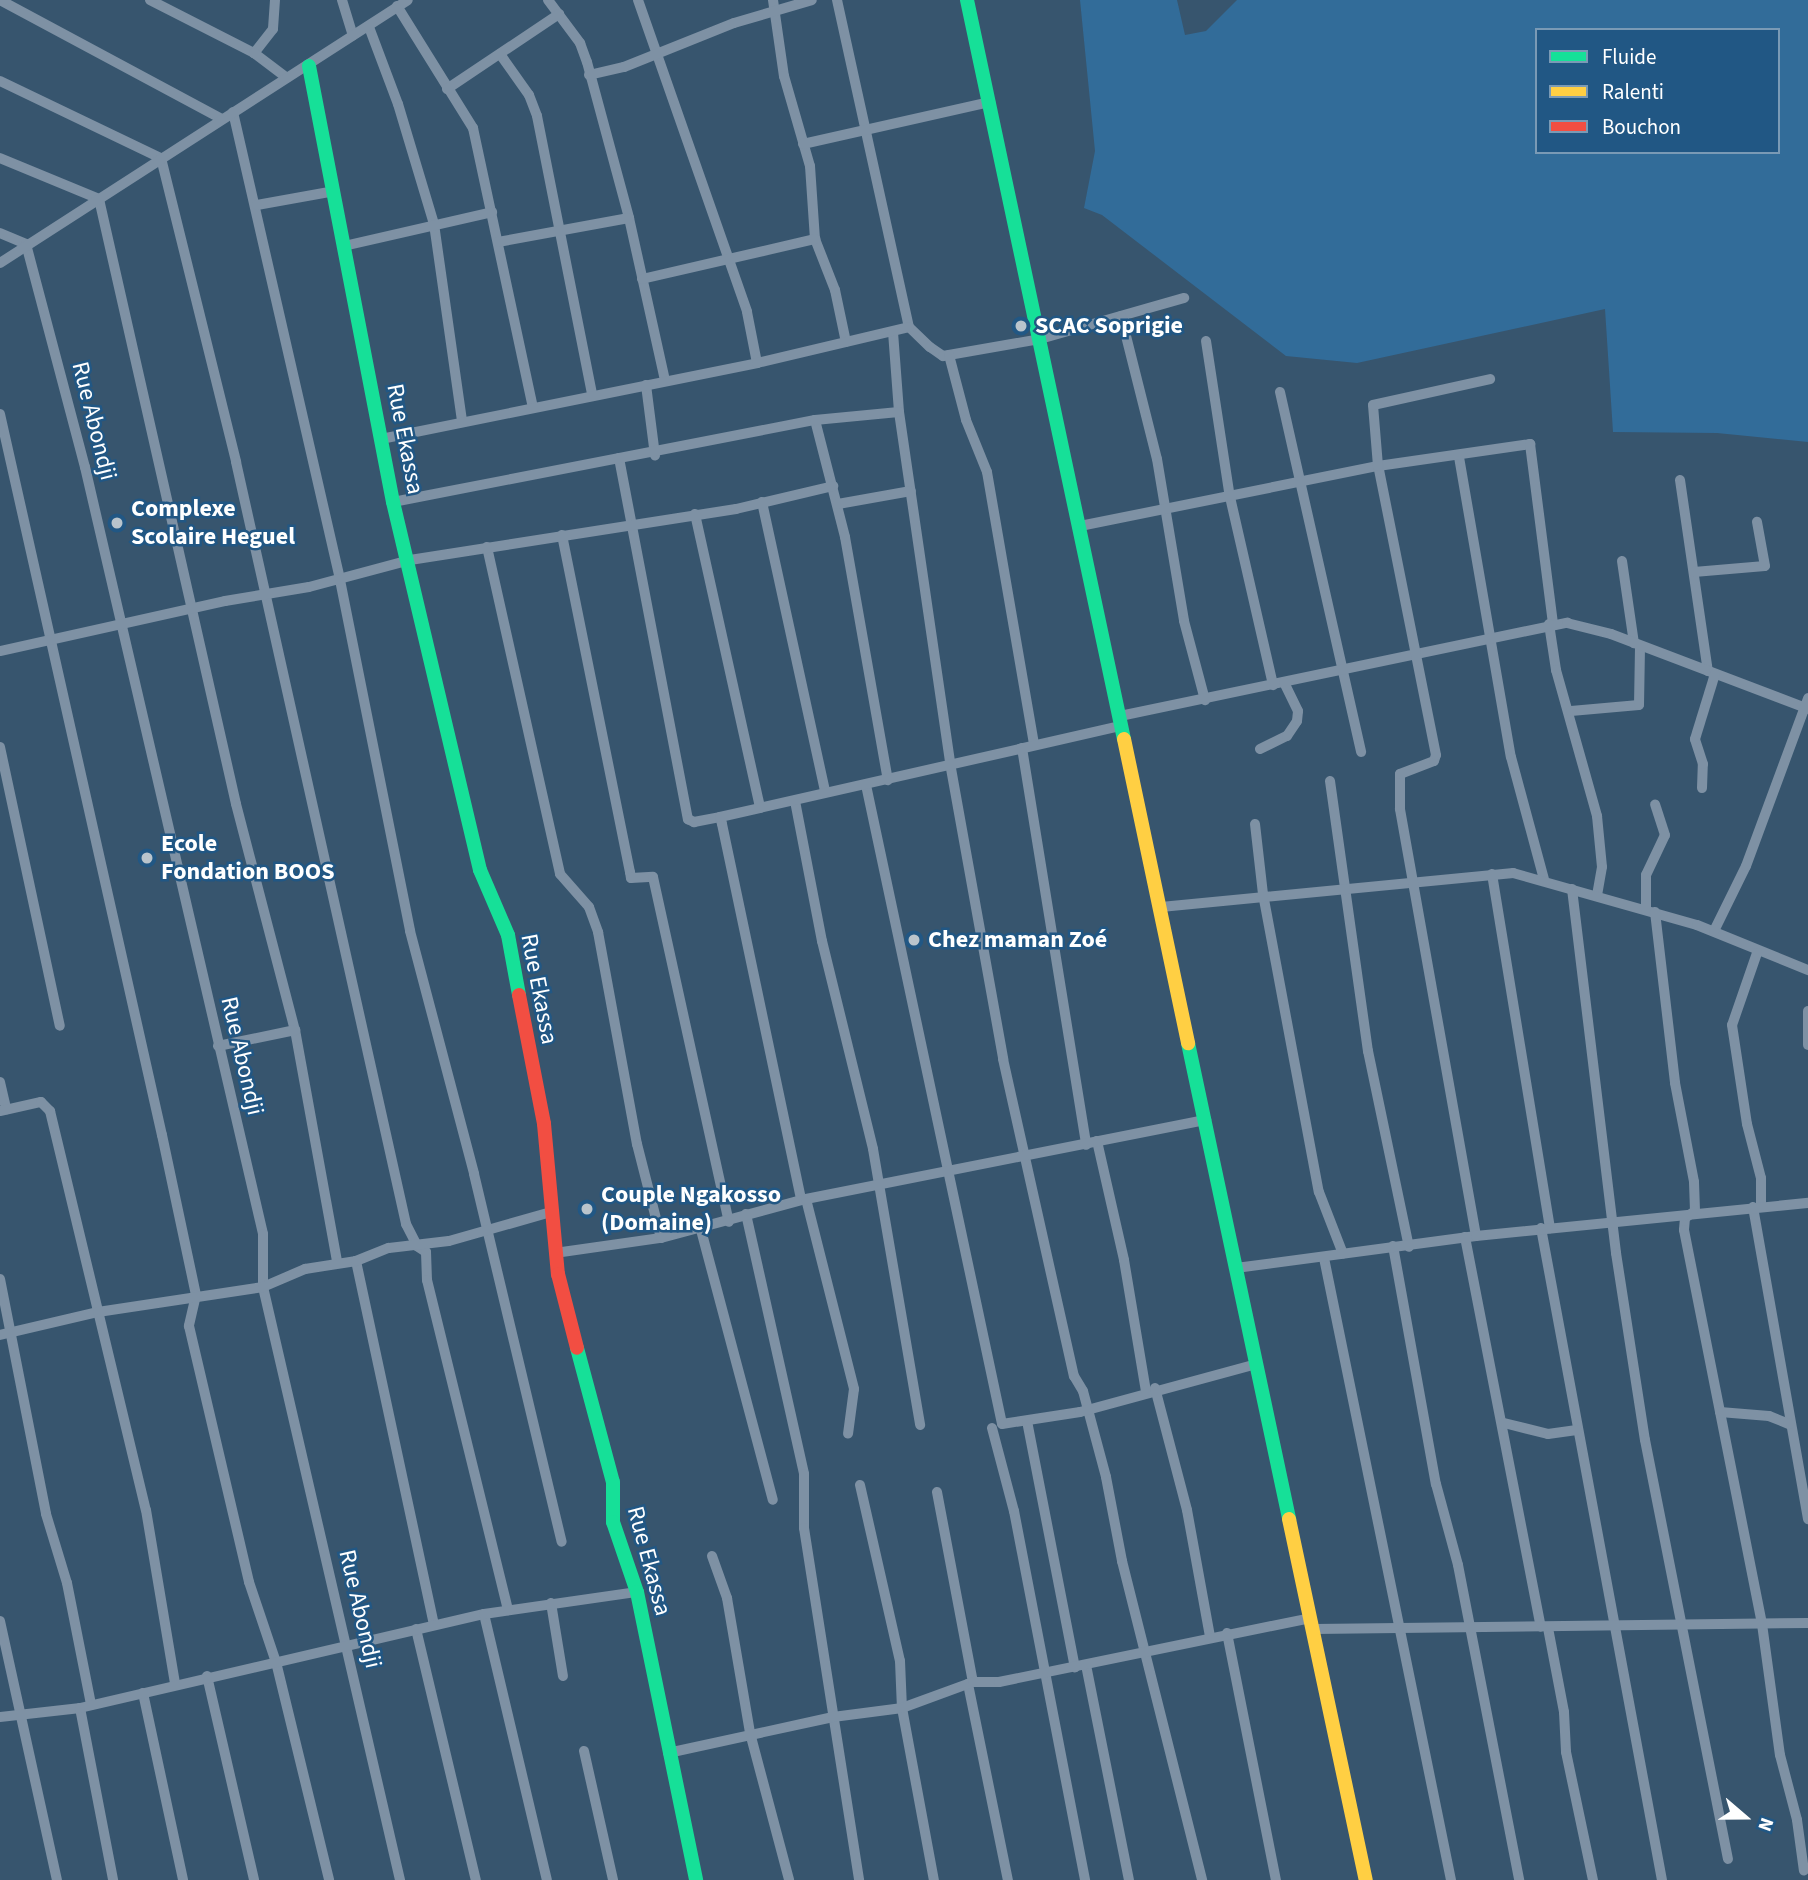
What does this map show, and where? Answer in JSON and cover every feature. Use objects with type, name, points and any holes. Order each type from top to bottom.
[{"type":"main road","points":[[967,0],[1366,1880]]},
{"type":"main road","name":"Rue Ekassa","points":[[309,66],[393,502],[410,560],[480,870],[510,947],[544,1124],[555,1253],[574,1345],[613,1482],[613,1522],[637,1592],[696,1880]]},
{"type":"street","points":[[0,0],[222,119]]},
{"type":"street","points":[[150,0],[254,53],[287,78]]},
{"type":"street","points":[[254,53],[273,29],[275,0]]},
{"type":"street","points":[[342,0],[353,35]]},
{"type":"street","points":[[0,263],[408,0]]},
{"type":"street","points":[[548,0],[580,43],[629,218],[665,381]]},
{"type":"street","points":[[638,0],[660,52],[730,260],[747,312],[757,363]]},
{"type":"street","points":[[773,0],[784,76],[810,166],[816,239],[835,290],[846,342]]},
{"type":"street","points":[[589,75],[624,67],[812,0]]},
{"type":"street","points":[[837,0],[909,327],[940,354],[949,355],[1040,339],[1184,298]]},
{"type":"street","points":[[397,6],[473,128],[533,408]]},
{"type":"street","points":[[447,89],[559,14]]},
{"type":"street","points":[[369,27],[434,225],[462,421]]},
{"type":"street","points":[[499,54],[533,103],[563,231],[592,395]]},
{"type":"street","points":[[0,81],[161,158]]},
{"type":"street","points":[[803,144],[990,102]]},
{"type":"street","points":[[233,112],[257,205],[302,425],[340,580],[410,931],[562,1542]]},
{"type":"street","points":[[0,158],[26,173],[99,199]]},
{"type":"street","points":[[161,158],[266,594],[407,1224],[417,1246],[426,1252],[426,1280],[508,1610]]},
{"type":"street","points":[[257,205],[335,191]]},
{"type":"street","points":[[99,199],[236,804],[295,1030],[337,1262]]},
{"type":"street","points":[[344,246],[492,212]]},
{"type":"street","points":[[498,242],[629,218]]},
{"type":"street","points":[[0,233],[26,244]]},
{"type":"street","points":[[642,279],[816,239]]},
{"type":"street","name":"Rue Abondji","points":[[26,244],[121,624],[263,1234],[263,1287],[400,1880]]},
{"type":"street","points":[[1121,316],[1157,459],[1162,511],[1205,700]]},
{"type":"street","points":[[381,439],[757,363],[909,327]]},
{"type":"street","points":[[893,332],[899,412],[950,762],[1003,1059],[1074,1376],[1087,1408],[1202,1880]]},
{"type":"street","points":[[1206,341],[1230,497],[1278,683],[1298,711],[1297,721],[1287,736],[1261,749]]},
{"type":"street","points":[[949,355],[966,420],[987,472],[1034,744]]},
{"type":"street","points":[[1476,1236],[1398,783],[1403,772],[1434,761],[1436,755],[1378,467],[1374,402],[1490,379]]},
{"type":"street","points":[[646,385],[655,455]]},
{"type":"street","points":[[1280,392],[1345,669],[1361,752]]},
{"type":"street","points":[[393,502],[619,458],[655,455],[815,421],[899,412]]},
{"type":"street","points":[[0,414],[196,1295],[190,1326],[249,1582],[276,1662],[329,1880]]},
{"type":"street","points":[[815,421],[838,504],[888,780]]},
{"type":"street","points":[[1080,526],[1378,467],[1459,457],[1527,443],[1533,447],[1556,670],[1572,711],[1600,831],[1597,896]]},
{"type":"street","points":[[1459,457],[1490,637],[1504,695],[1511,757],[1544,879]]},
{"type":"street","points":[[619,458],[688,818],[694,822],[888,780],[950,762],[1022,748],[1278,683],[1551,624],[1586,626],[1807,705],[1746,866],[1714,932]]},
{"type":"street","points":[[1680,480],[1712,672],[1695,739],[1704,767],[1702,788]]},
{"type":"street","points":[[0,651],[193,608],[340,580],[410,560],[632,526],[833,486]]},
{"type":"street","points":[[838,504],[911,491]]},
{"type":"street","points":[[762,502],[825,792]]},
{"type":"street","points":[[695,514],[760,808]]},
{"type":"street","points":[[1694,572],[1765,566],[1758,522]]},
{"type":"street","points":[[562,535],[631,878],[653,877],[729,1222]]},
{"type":"street","points":[[487,547],[560,874],[589,907],[598,932],[636,1144],[661,1238]]},
{"type":"street","points":[[1572,711],[1639,705],[1637,644],[1622,561]]},
{"type":"street","points":[[0,747],[60,1026]]},
{"type":"street","points":[[1022,748],[1086,1145]]},
{"type":"street","points":[[1329,781],[1368,1051],[1409,1247]]},
{"type":"street","points":[[866,785],[907,966],[946,1173],[1002,1424],[1087,1408],[1257,1364]]},
{"type":"street","points":[[795,801],[822,941],[881,1184],[920,1425]]},
{"type":"street","points":[[1655,805],[1665,835],[1646,875],[1675,1083],[1694,1182],[1696,1206],[1689,1214],[1684,1230],[1762,1624],[1780,1755],[1797,1820],[1804,1871]]},
{"type":"street","points":[[720,817],[804,1200],[854,1389],[848,1434]]},
{"type":"street","points":[[1255,824],[1263,894],[1319,1192],[1343,1254]]},
{"type":"street","points":[[1492,874],[1577,1430],[1662,1880]]},
{"type":"street","points":[[1161,907],[1263,894],[1414,885],[1492,874],[1544,879],[1714,932],[1757,953],[1808,970]]},
{"type":"street","points":[[1572,889],[1613,1220],[1646,1440],[1685,1624],[1728,1858]]},
{"type":"street","points":[[1757,953],[1732,1025],[1747,1124],[1761,1178],[1757,1207],[1789,1424],[1808,1519]]},
{"type":"street","points":[[1808,1012],[1808,1045]]},
{"type":"street","points":[[218,1046],[295,1030]]},
{"type":"street","points":[[0,1082],[3,1110],[41,1102],[50,1111],[146,1510],[174,1683]]},
{"type":"street","points":[[555,1253],[701,1230],[746,1214],[804,1200],[1206,1120]]},
{"type":"street","points":[[1097,1141],[1125,1260],[1150,1390],[1187,1510],[1210,1637]]},
{"type":"street","points":[[1236,1268],[1613,1220],[1808,1203]]},
{"type":"street","points":[[4,1334],[98,1312],[196,1295],[263,1287],[305,1269],[356,1261],[389,1248],[417,1246],[485,1232],[551,1212]]},
{"type":"street","points":[[746,1214],[804,1474],[804,1528],[859,1880]]},
{"type":"street","points":[[701,1230],[773,1500]]},
{"type":"street","points":[[1465,1237],[1564,1712],[1567,1758],[1593,1880]]},
{"type":"street","points":[[1393,1246],[1436,1484],[1519,1880]]},
{"type":"street","points":[[1324,1258],[1451,1880]]},
{"type":"street","points":[[356,1261],[434,1624]]},
{"type":"street","points":[[0,1279],[4,1334],[91,1704]]},
{"type":"street","points":[[1720,1412],[1769,1416],[1789,1424]]},
{"type":"street","points":[[1027,1421],[1129,1880]]},
{"type":"street","points":[[1504,1423],[1548,1434],[1577,1430]]},
{"type":"street","points":[[992,1428],[1014,1511],[1085,1880]]},
{"type":"street","points":[[860,1485],[900,1661],[902,1709],[934,1880]]},
{"type":"street","points":[[937,1492],[1008,1880]]},
{"type":"street","points":[[712,1556],[727,1598],[750,1733],[789,1880]]},
{"type":"street","points":[[0,1717],[22,1717],[80,1708],[174,1683],[484,1614],[551,1602],[637,1592]]},
{"type":"street","points":[[551,1602],[563,1676]]},
{"type":"street","points":[[484,1614],[547,1880]]},
{"type":"street","points":[[0,1620],[57,1880]]},
{"type":"street","points":[[668,1753],[833,1717],[902,1709],[971,1683],[999,1682],[1081,1666],[1227,1633],[1312,1623],[1545,1628],[1808,1623]]},
{"type":"street","points":[[416,1629],[476,1880]]},
{"type":"street","points":[[1227,1633],[1276,1880]]},
{"type":"street","points":[[207,1676],[254,1880]]},
{"type":"street","points":[[143,1693],[183,1880]]},
{"type":"street","points":[[80,1708],[113,1880]]},
{"type":"street","points":[[584,1751],[613,1880]]},
{"type":"shaded area","points":[[1080,0],[1177,0],[1185,35],[1206,31],[1237,0],[1808,0],[1808,442],[1717,433],[1613,432],[1605,309],[1357,363],[1286,356],[1102,215],[1084,208],[1095,151]]},
{"type":"traffic: fast","points":[[967,0],[1124,739]]},
{"type":"traffic: fast","points":[[309,66],[393,502],[480,870],[508,935],[519,995]]},
{"type":"traffic: fast","points":[[1188,1043],[1289,1519]]},
{"type":"traffic: fast","points":[[577,1348],[613,1482],[613,1522],[637,1592],[696,1880]]},
{"type":"traffic: slow","points":[[1124,739],[1188,1043]]},
{"type":"traffic: slow","points":[[1289,1519],[1366,1880]]},
{"type":"traffic: jam","points":[[519,995],[544,1124],[558,1274],[577,1348]]},
{"type":"place","name":"SCAC Soprigie","points":[[1021,326]]},
{"type":"place","name":"Complexe Scolaire Heguel","points":[[117,523]]},
{"type":"place","name":"Ecole Fondation BOOS","points":[[147,858]]},
{"type":"place","name":"Chez maman Zoé","points":[[914,940]]},
{"type":"place","name":"Couple Ngakosso (Domaine)","points":[[587,1209]]}]
